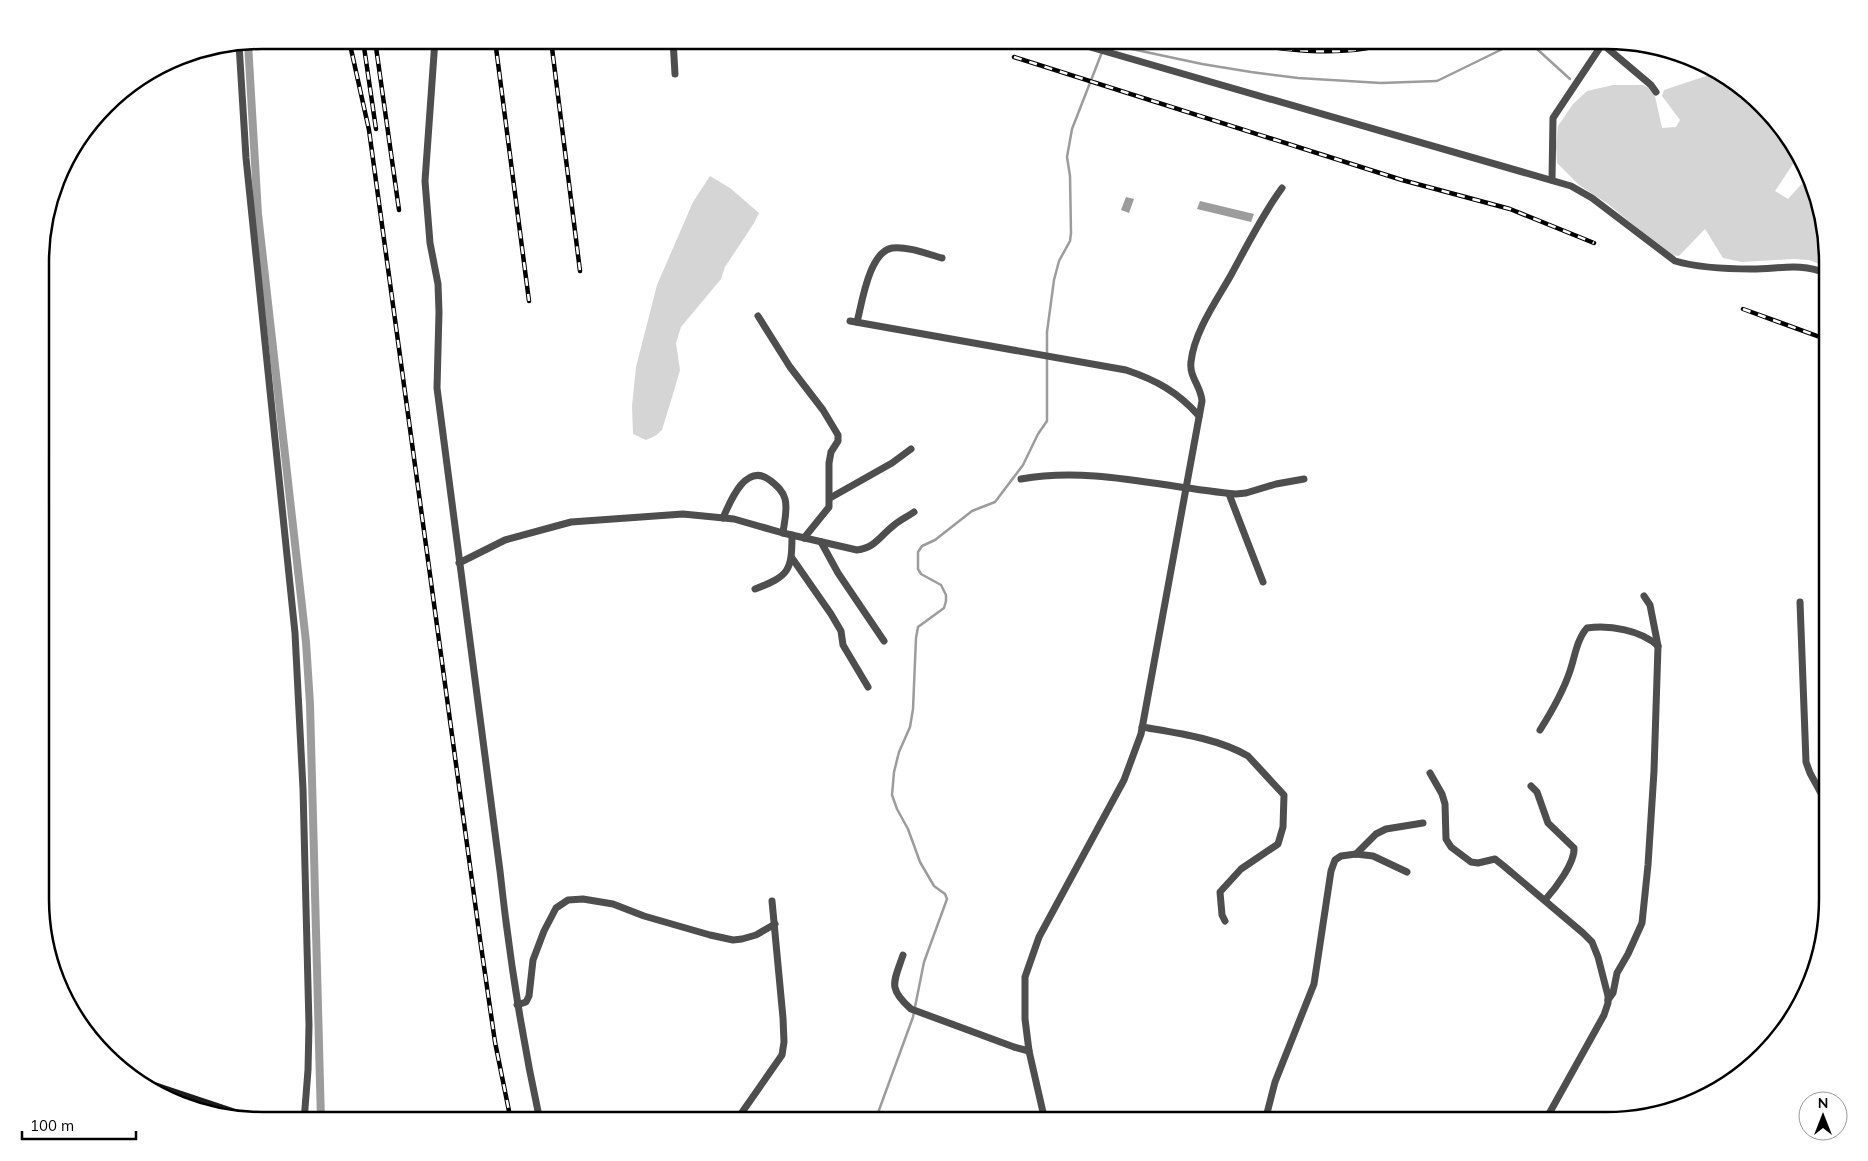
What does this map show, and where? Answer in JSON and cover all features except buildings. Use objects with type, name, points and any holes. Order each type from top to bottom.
[{"type":"main road","points":[[177,1095],[212,1106]]},
{"type":"street","points":[[434,49],[425,182],[430,243],[438,284],[437,388],[508,945],[517,1005],[538,1112]]},
{"type":"street","points":[[674,49],[675,74]]},
{"type":"street","points":[[1099,49],[1245,93],[1571,186],[1592,198],[1675,261],[1689,265],[1752,269],[1804,266],[1819,271]]},
{"type":"street","points":[[1552,180],[1553,118],[1598,49]]},
{"type":"street","points":[[1608,49],[1651,85],[1656,92]]},
{"type":"street","points":[[239,50],[246,158],[288,554],[299,696],[309,1025],[305,1112]]},
{"type":"street","points":[[1042,1112],[1028,1051],[1025,1019],[1025,977],[1039,937],[1124,780],[1142,726],[1199,416],[1202,392],[1193,379],[1191,361],[1203,323],[1282,188]]},
{"type":"street","points":[[942,258],[906,249],[892,248],[882,252],[870,271],[853,322],[1126,370],[1150,377],[1186,401],[1199,416]]},
{"type":"street","points":[[758,316],[790,367],[823,410],[838,436],[838,441],[831,452],[829,463],[829,507],[804,538]]},
{"type":"street","points":[[830,498],[892,463],[911,449]]},
{"type":"street","points":[[723,518],[730,500],[739,486],[755,475],[764,476],[782,491],[785,498],[783,533]]},
{"type":"street","points":[[1021,479],[1062,476],[1100,477],[1229,494],[1246,493],[1276,484],[1304,479]]},
{"type":"street","points":[[1229,494],[1263,582]]},
{"type":"street","points":[[459,563],[506,540],[571,522],[683,514],[734,519],[783,533],[857,550],[865,549],[875,544],[893,526],[914,512]]},
{"type":"street","points":[[756,589],[783,575],[788,569],[792,558],[792,535]]},
{"type":"street","points":[[822,542],[838,572],[884,641]]},
{"type":"street","points":[[792,558],[831,614],[841,631],[843,645],[868,687]]},
{"type":"street","points":[[1550,1112],[1604,1015],[1608,1000],[1613,993],[1617,973],[1642,923],[1654,771],[1658,646],[1650,606],[1644,596]]},
{"type":"street","points":[[1800,602],[1805,747],[1808,768],[1818,788]]},
{"type":"street","points":[[1540,730],[1554,708],[1570,672],[1582,634],[1587,628],[1600,626],[1633,633],[1649,638],[1658,646]]},
{"type":"street","points":[[1142,726],[1207,741],[1240,752],[1248,756],[1284,795],[1282,827],[1278,844],[1241,869],[1220,892],[1224,921]]},
{"type":"street","points":[[1430,773],[1442,794],[1445,804],[1446,839],[1451,847],[1462,858],[1471,862],[1478,863],[1495,859],[1592,942],[1598,957],[1608,1000]]},
{"type":"street","points":[[1531,786],[1537,792],[1548,823],[1571,844],[1574,853],[1570,864],[1545,900]]},
{"type":"street","points":[[1356,854],[1376,834],[1386,829],[1423,823]]},
{"type":"street","points":[[1267,1112],[1275,1082],[1314,984],[1331,871],[1335,860],[1341,856],[1356,854],[1373,856],[1407,872]]},
{"type":"street","points":[[517,1005],[526,1002],[529,996],[533,960],[544,931],[556,908],[568,900],[583,899],[613,904],[644,916],[733,940],[756,936],[775,924]]},
{"type":"street","points":[[742,1112],[782,1055],[784,1049],[783,1018],[772,901]]},
{"type":"street","points":[[903,955],[893,986],[899,997],[914,1010],[1028,1051]]},
{"type":"shaded area","points":[[1709,75],[1736,93],[1766,121],[1794,162],[1775,191],[1788,199],[1804,182],[1815,220],[1819,264],[1809,260],[1793,259],[1742,262],[1723,258],[1705,229],[1679,256],[1670,255],[1608,204],[1579,185],[1557,163],[1558,126],[1573,104],[1587,91],[1613,85],[1643,85],[1649,88],[1655,96],[1662,128],[1676,127],[1680,120],[1662,96],[1664,90]]},
{"type":"shaded area","points":[[710,176],[730,188],[759,213],[725,267],[721,279],[681,327],[676,343],[680,370],[662,430],[646,440],[633,434],[632,406],[636,367],[657,285],[693,202]]},
{"type":"shaded area","points":[[1126,197],[1134,199],[1129,213],[1121,210]]},
{"type":"shaded area","points":[[1200,201],[1254,214],[1251,222],[1197,209]]},
{"type":"waterway","points":[[248,49],[258,214],[306,642],[310,704],[321,1112]]},
{"type":"waterway","points":[[878,1112],[913,1017],[924,962],[947,899],[945,894],[934,886],[920,862],[908,829],[892,795],[894,772],[899,752],[910,727],[913,709],[918,627],[944,608],[946,601],[946,595],[941,585],[921,574],[918,569],[918,552],[922,546],[935,540],[972,511],[995,502],[1023,465],[1038,434],[1047,421],[1047,332],[1054,280],[1059,261],[1070,241],[1071,233],[1070,176],[1067,157],[1072,129],[1103,49]]},
{"type":"waterway","points":[[1132,49],[1251,72],[1298,78],[1381,83],[1437,81],[1503,49]]},
{"type":"waterway","points":[[1537,49],[1570,79]]},
{"type":"railway","points":[[351,49],[369,130],[480,939],[495,1042],[509,1112]]},
{"type":"railway","points":[[364,49],[376,129]]},
{"type":"railway","points":[[376,49],[399,210]]},
{"type":"railway","points":[[496,49],[529,301]]},
{"type":"railway","points":[[552,49],[580,271]]},
{"type":"railway","points":[[1286,49],[1318,51],[1359,49]]},
{"type":"railway","points":[[1014,57],[1402,180],[1510,209],[1594,243]]},
{"type":"railway","points":[[1743,309],[1819,337]]}]
